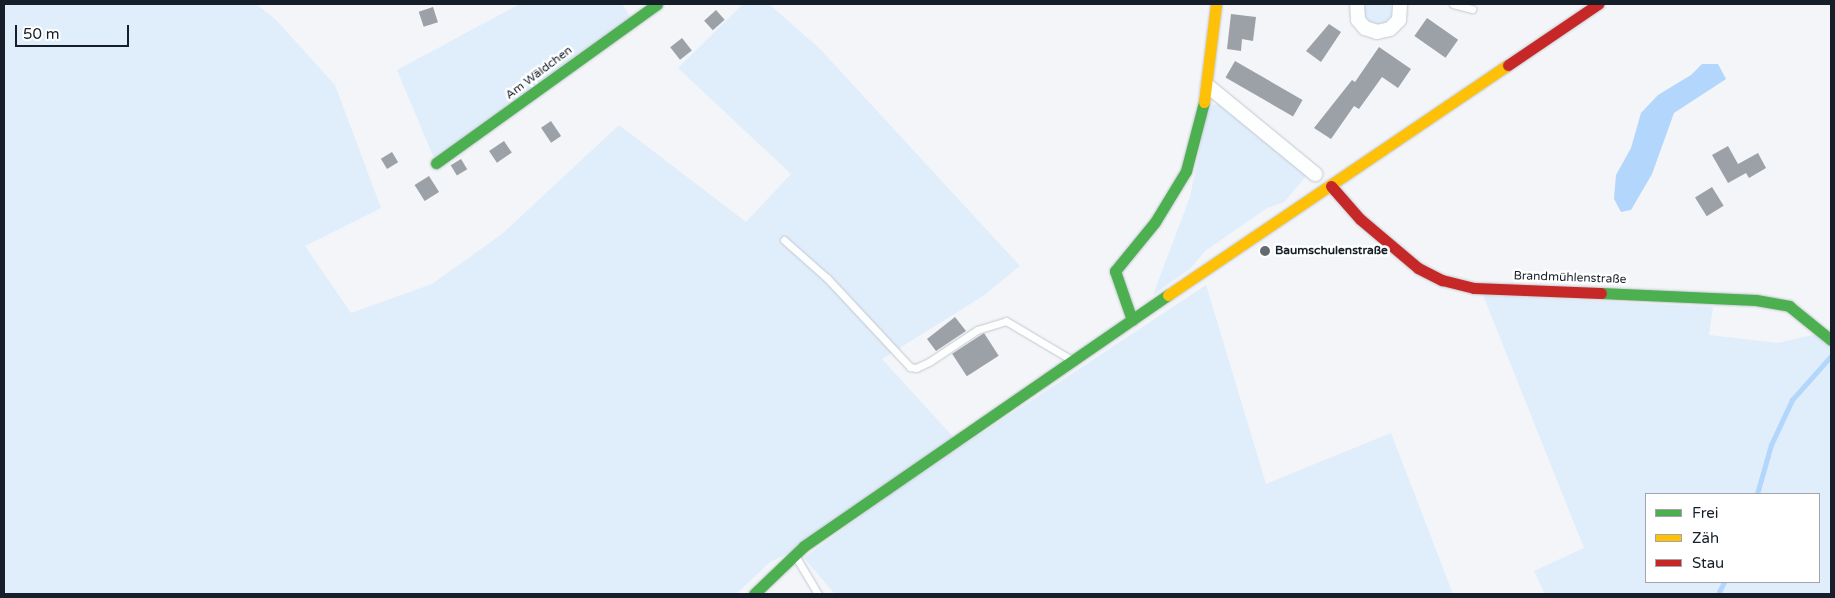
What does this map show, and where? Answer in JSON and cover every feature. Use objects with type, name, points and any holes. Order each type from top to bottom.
[{"type":"street","name":"Am Wäldchen","points":[[436,163],[657,4]]},
{"type":"street","points":[[1132,320],[1115,271],[1155,222],[1186,172],[1208,86],[1216,4]]},
{"type":"street","points":[[1357,4],[1358,20],[1365,28],[1377,32],[1390,29],[1399,20],[1400,4]]},
{"type":"street","points":[[754,594],[794,554],[1072,360],[1598,4]]},
{"type":"street","points":[[1208,86],[1315,174]]},
{"type":"street","name":"Brandmühlenstraße","points":[[1331,186],[1360,219],[1418,268],[1442,280],[1474,288],[1756,300],[1789,306],[1828,336]]},
{"type":"lane","points":[[1452,4],[1472,9]]},
{"type":"lane","points":[[784,240],[827,278],[910,367],[916,368],[929,362],[977,330],[1006,322],[1032,334],[1072,360]]},
{"type":"lane","points":[[794,554],[815,594]]},
{"type":"shaded area","points":[[4,4],[256,4],[276,20],[335,85],[381,208],[305,246],[351,313],[432,284],[502,234],[619,125],[746,222],[791,174],[678,68],[743,4],[769,4],[820,49],[1020,266],[983,296],[882,359],[955,439],[804,546],[770,562],[736,594],[4,594]]},
{"type":"shaded area","points":[[520,4],[622,4],[632,20],[436,163],[397,70]]},
{"type":"shaded area","points":[[1364,4],[1391,4],[1392,15],[1383,25],[1369,23],[1364,19]]},
{"type":"shaded area","points":[[1223,104],[1308,174],[1284,202],[1267,208],[1205,251],[1191,268],[1153,295],[1190,197],[1207,114],[1211,105]]},
{"type":"shaded area","points":[[1206,285],[1266,484],[1391,433],[1453,594],[835,594],[804,558],[896,490]]},
{"type":"shaded area","points":[[1483,295],[1713,307],[1709,335],[1778,343],[1825,332],[1831,328],[1831,594],[1545,594],[1534,571],[1584,548]]},
{"type":"water","points":[[1702,64],[1718,64],[1726,79],[1674,113],[1652,174],[1631,210],[1621,212],[1614,199],[1616,175],[1631,148],[1641,113],[1658,95],[1691,75]]},
{"type":"building","points":[[433,7],[438,22],[424,27],[419,12]]},
{"type":"building","points":[[716,10],[725,20],[713,30],[704,21]]},
{"type":"building","points":[[1231,14],[1256,17],[1253,41],[1242,39],[1241,51],[1227,49]]},
{"type":"building","points":[[1427,18],[1458,40],[1446,58],[1414,36]]},
{"type":"building","points":[[1329,24],[1341,32],[1321,62],[1306,51]]},
{"type":"building","points":[[682,38],[692,51],[680,60],[670,47]]},
{"type":"building","points":[[1379,47],[1411,69],[1398,88],[1382,77],[1359,109],[1354,106],[1331,139],[1314,128],[1352,80],[1355,82]]},
{"type":"building","points":[[1235,61],[1303,100],[1293,116],[1226,77]]},
{"type":"building","points":[[551,121],[561,136],[551,143],[541,128]]},
{"type":"building","points":[[504,141],[512,153],[497,163],[489,151]]},
{"type":"building","points":[[1728,146],[1738,164],[1758,153],[1766,168],[1749,178],[1746,173],[1728,183],[1712,155]]},
{"type":"building","points":[[392,152],[398,162],[387,169],[381,159]]},
{"type":"building","points":[[461,159],[467,169],[457,175],[451,165]]},
{"type":"building","points":[[429,176],[439,192],[425,201],[415,185]]},
{"type":"building","points":[[1712,187],[1724,206],[1707,216],[1695,198]]},
{"type":"building","points":[[955,317],[966,331],[936,351],[927,339]]},
{"type":"building","points":[[984,333],[999,356],[967,376],[952,354]]},
{"type":"waterway","points":[[1757,493],[1771,445],[1792,400],[1831,356]]},
{"type":"waterway","points":[[1718,594],[1724,583]]},
{"type":"traffic: fast","points":[[436,163],[657,4]]},
{"type":"traffic: fast","points":[[1132,320],[1115,271],[1155,222],[1186,171],[1204,102]]},
{"type":"traffic: fast","points":[[1601,293],[1756,300],[1789,306],[1831,340]]},
{"type":"traffic: fast","points":[[754,594],[804,546],[1168,295]]},
{"type":"traffic: slow","points":[[1204,102],[1216,4]]},
{"type":"traffic: slow","points":[[1168,295],[1508,65]]},
{"type":"traffic: jam","points":[[1508,65],[1598,4]]},
{"type":"traffic: jam","points":[[1331,186],[1360,219],[1418,268],[1442,280],[1474,288],[1601,293]]},
{"type":"place","name":"Baumschulenstraße","points":[[1265,251]]}]
